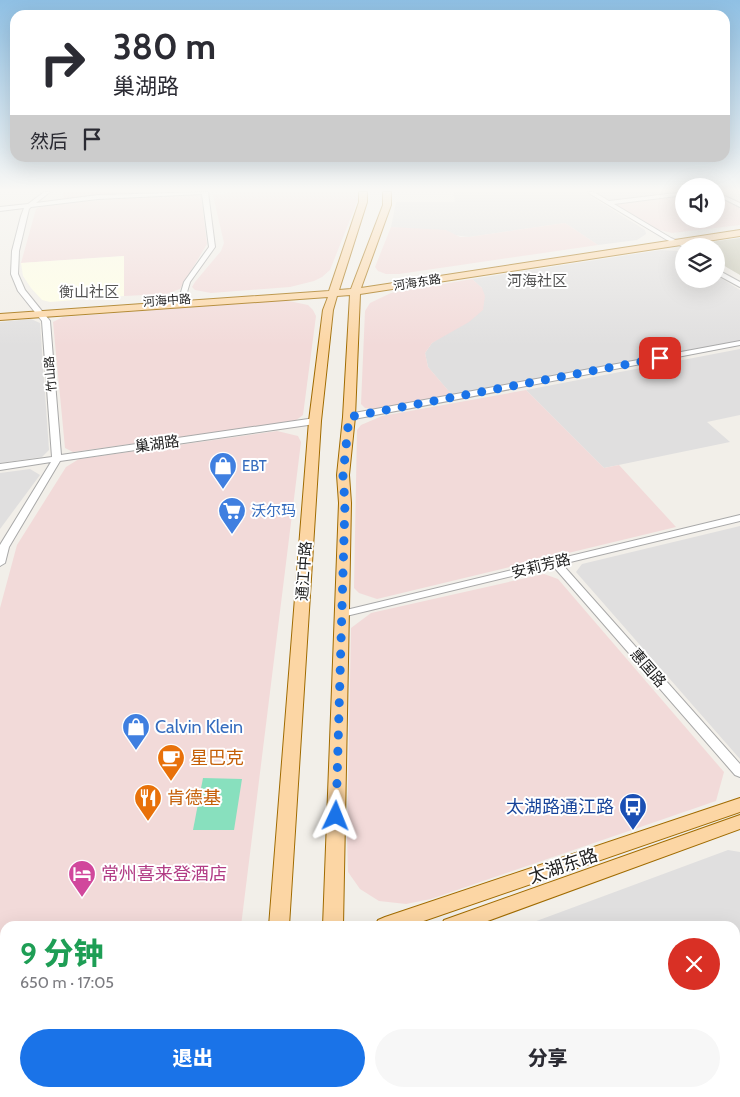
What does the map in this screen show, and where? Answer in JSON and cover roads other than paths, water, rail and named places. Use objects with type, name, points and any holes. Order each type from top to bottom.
[{"type":"main road","name":"通江中路","points":[[279,921],[314,421],[328,310],[349,243]]},
{"type":"main road","points":[[333,921],[345,503],[343,476],[349,417],[356,289],[372,243]]},
{"type":"main road","name":"河海东路","points":[[333,291],[675,243]]},
{"type":"main road","name":"河海中路","points":[[0,317],[182,299],[333,291]]},
{"type":"main road","name":"河海中路","points":[[0,313],[38,312],[333,291]]},
{"type":"main road","name":"太湖东路","points":[[400,921],[740,805]]},
{"type":"main road","name":"太湖东路","points":[[464,921],[740,822]]},
{"type":"street","name":"竹山路","points":[[17,243],[13,260],[14,276],[20,290],[46,320],[57,459]]},
{"type":"street","points":[[182,299],[187,282],[212,247],[211,243]]},
{"type":"street","points":[[725,271],[740,280]]},
{"type":"street","points":[[725,276],[740,285]]},
{"type":"street","points":[[349,417],[740,343]]},
{"type":"street","name":"巢湖路","points":[[0,467],[314,421]]},
{"type":"street","points":[[0,562],[4,547],[57,459]]},
{"type":"street","name":"安莉芳路","points":[[342,614],[740,518]]},
{"type":"street","name":"惠国路","points":[[556,563],[740,772]]},
{"type":"place","name":"EBT","points":[[223,490]]},
{"type":"place","name":"沃尔玛","points":[[232,535]]},
{"type":"place","name":"Calvin Klein","points":[[136,751]]},
{"type":"place","name":"星巴克","points":[[171,782]]},
{"type":"place","name":"肯德基","points":[[148,822]]},
{"type":"place","name":"太湖路通江路","points":[[633,831]]},
{"type":"place","name":"常州喜来登酒店","points":[[82,898]]},
{"type":"district","name":"河海社区","points":[[537,281]]},
{"type":"district","name":"衡山社区","points":[[89,292]]}]
